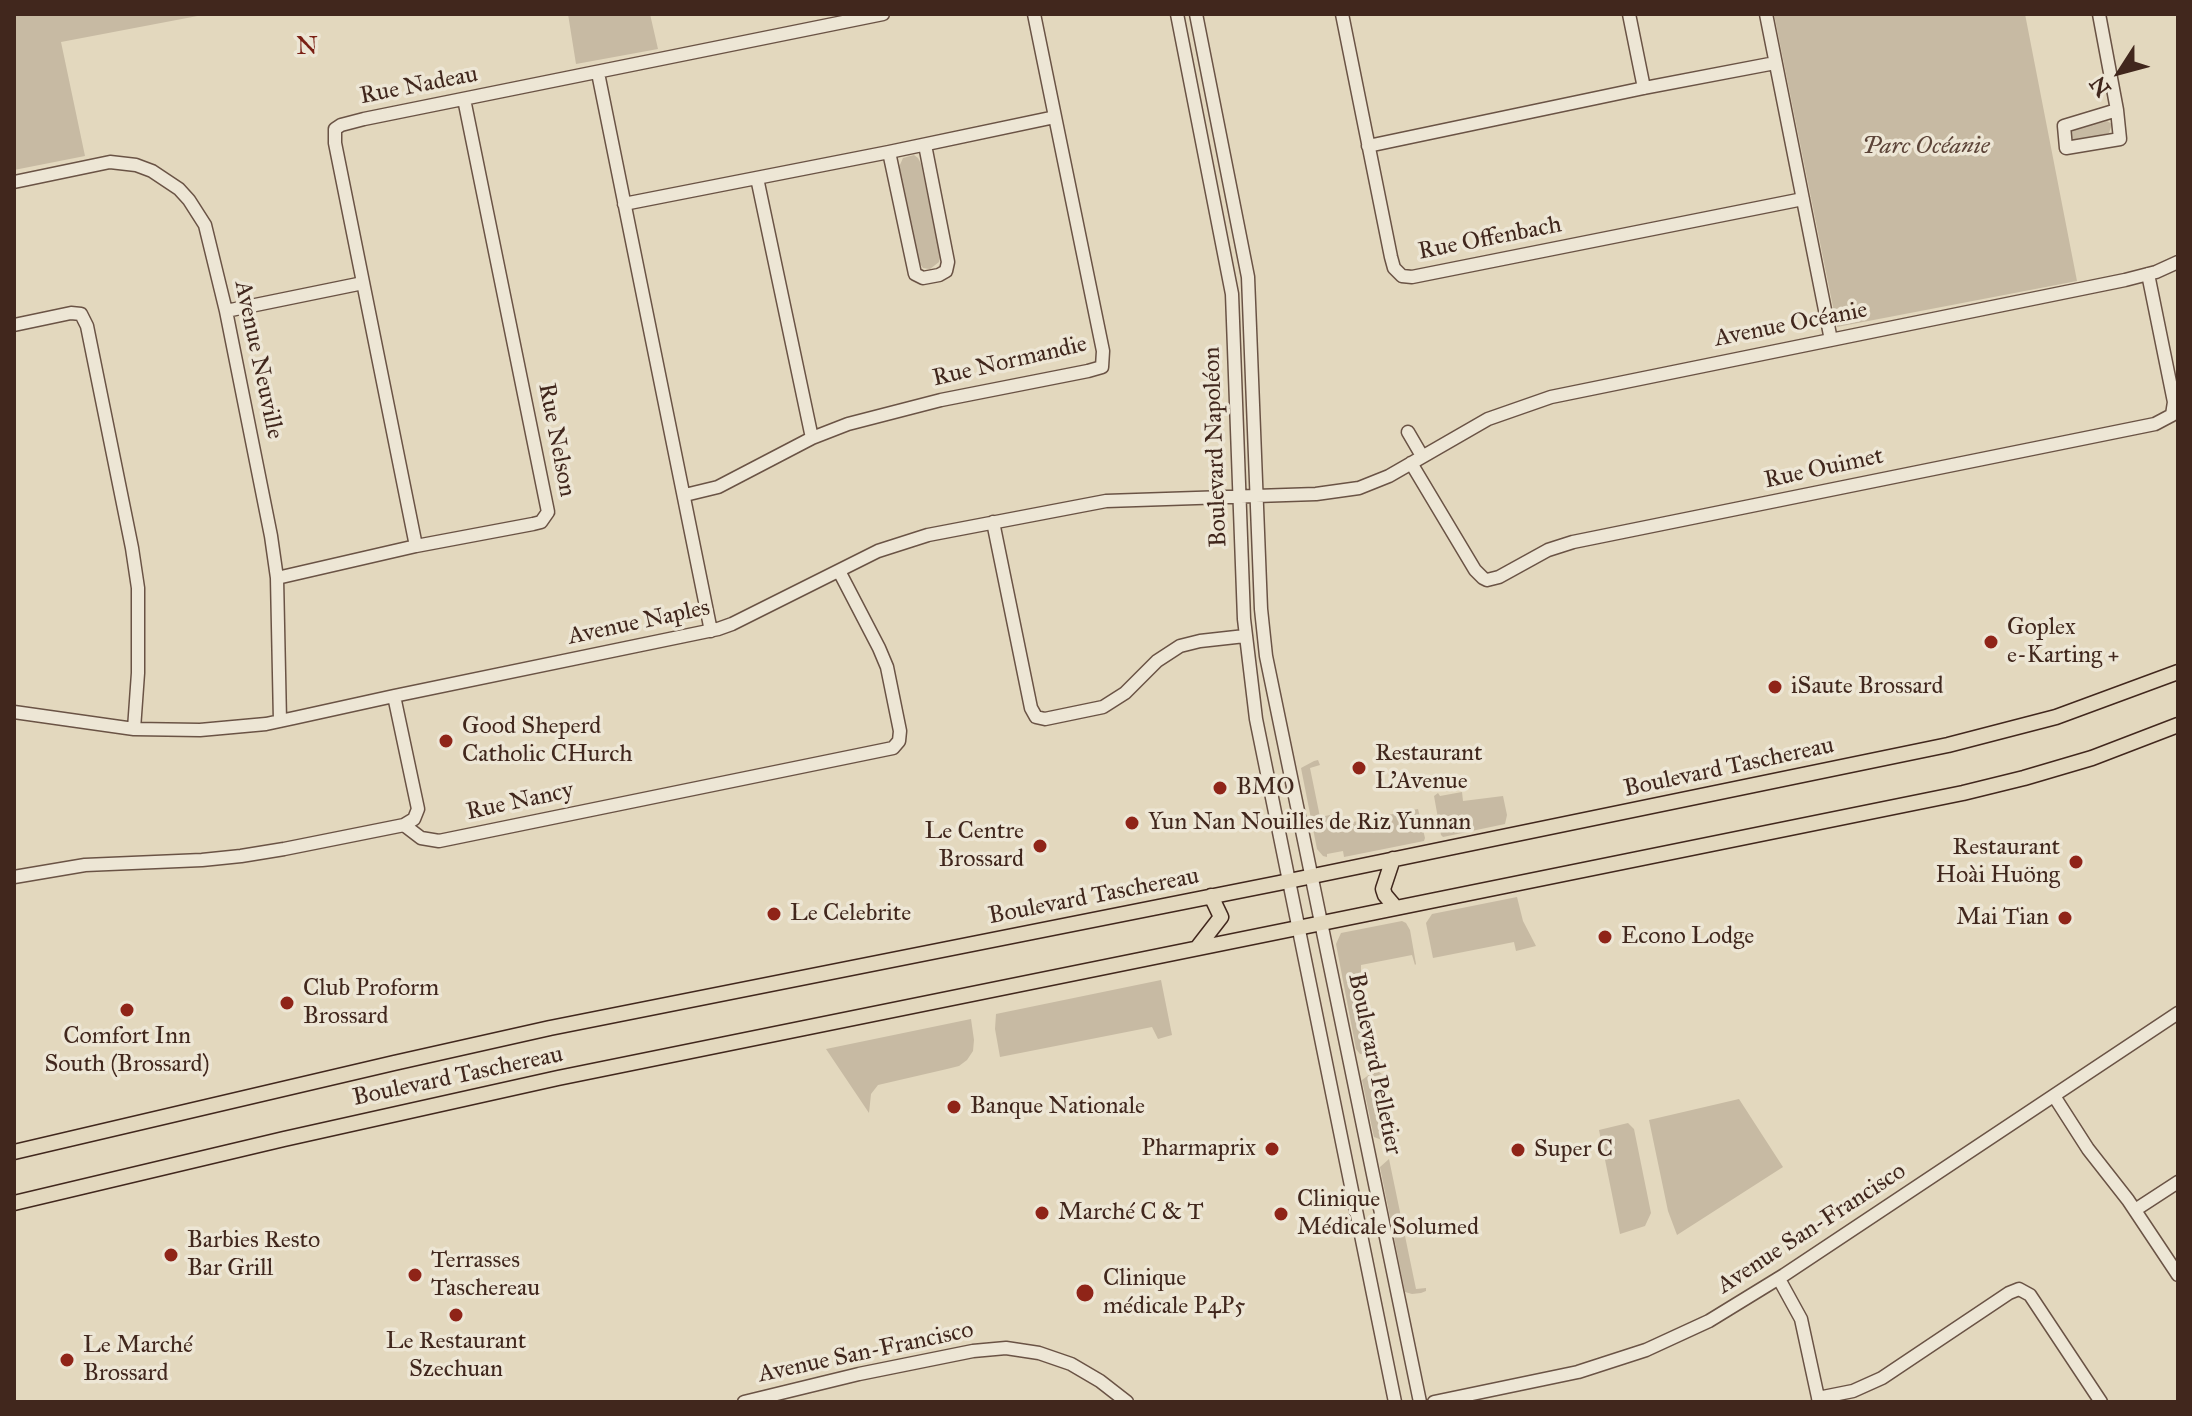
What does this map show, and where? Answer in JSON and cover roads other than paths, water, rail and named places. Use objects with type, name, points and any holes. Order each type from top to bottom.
[{"type":"main road","name":"Boulevard Taschereau","points":[[14,1152],[550,1028],[1289,881],[1978,738],[2065,714],[2178,672]]},
{"type":"main road","name":"Boulevard Taschereau","points":[[14,1203],[558,1078],[1973,790],[2092,758],[2178,725]]},
{"type":"main road","points":[[1393,859],[1383,889],[1396,908]]},
{"type":"main road","points":[[1196,948],[1221,917],[1211,896]]},
{"type":"street","name":"Rue Nadeau","points":[[416,546],[335,143],[335,129],[341,125],[847,18],[883,14]]},
{"type":"street","name":"Rue Normandie","points":[[685,495],[718,487],[812,438],[848,424],[902,409],[1102,367],[1103,351],[1034,14]]},
{"type":"street","name":"Boulevard Napoléon","points":[[1177,14],[1231,286],[1245,636],[1264,763],[1289,881]]},
{"type":"street","name":"Boulevard Napoléon","points":[[1196,14],[1248,277],[1264,638],[1311,876]]},
{"type":"street","points":[[1629,14],[1644,88]]},
{"type":"street","points":[[1766,14],[1831,340]]},
{"type":"street","points":[[2099,14],[2117,110],[2120,139],[2066,148],[2064,126],[2117,110]]},
{"type":"street","name":"Rue Offenbach","points":[[1345,15],[1394,268],[1402,276],[1412,277],[1803,199]]},
{"type":"street","points":[[1368,146],[1775,63]]},
{"type":"street","points":[[598,73],[711,631]]},
{"type":"street","name":"Rue Nelson","points":[[277,578],[416,546],[541,522],[546,518],[548,512],[464,99]]},
{"type":"street","points":[[624,204],[1055,117]]},
{"type":"street","points":[[889,152],[915,274],[923,278],[939,275],[946,271],[948,262],[925,145]]},
{"type":"street","name":"Avenue Neuville","points":[[14,182],[110,162],[136,165],[166,179],[189,200],[205,225],[226,311],[277,578],[280,721]]},
{"type":"street","points":[[757,178],[812,438]]},
{"type":"street","name":"Avenue Océanie","points":[[1257,495],[1331,493],[1359,488],[1376,482],[1488,419],[1551,397],[2148,274],[2178,262]]},
{"type":"street","name":"Rue Ouimet","points":[[1417,459],[1475,570],[1487,580],[1499,577],[1548,550],[1573,542],[2155,424],[2172,415],[2174,402],[2148,274]]},
{"type":"street","points":[[226,311],[363,283]]},
{"type":"street","points":[[14,325],[71,313],[81,314],[87,326],[138,588],[138,673],[134,729]]},
{"type":"street","points":[[1408,432],[1417,459]]},
{"type":"street","name":"Avenue Naples","points":[[14,712],[134,729],[200,730],[280,721],[711,631],[732,624],[901,543],[1106,501],[1257,495]]},
{"type":"street","points":[[993,522],[1031,708],[1036,717],[1045,719],[1103,707],[1125,693],[1157,661],[1180,646],[1245,636]]},
{"type":"street","name":"Rue Nancy","points":[[404,825],[421,838],[439,841],[893,748],[899,741],[900,731],[887,667],[839,571]]},
{"type":"street","points":[[14,877],[85,865],[241,856],[404,825],[414,819],[418,809],[394,696]]},
{"type":"street","points":[[1264,763],[1286,758]]},
{"type":"street","name":"Boulevard Pelletier","points":[[1311,876],[1420,1402]]},
{"type":"street","name":"Boulevard Pelletier","points":[[1289,881],[1395,1402]]},
{"type":"street","name":"Avenue San-Francisco","points":[[1434,1402],[1565,1376],[1631,1356],[1709,1321],[1779,1279],[2178,1013]]},
{"type":"street","points":[[1328,1071],[1352,1067]]},
{"type":"street","points":[[2054,1096],[2178,1275]]},
{"type":"street","points":[[2135,1210],[2178,1182]]},
{"type":"street","points":[[1366,1257],[1390,1253]]},
{"type":"street","points":[[1779,1279],[1801,1319],[1819,1400],[1853,1391],[1882,1378],[2019,1289],[2032,1299],[2101,1402]]},
{"type":"street","name":"Avenue San-Francisco","points":[[744,1402],[897,1366],[973,1351],[1006,1348],[1039,1353],[1071,1364],[1127,1402]]},
{"type":"place","name":"Goplex e-Karting +","points":[[1991,642]]},
{"type":"place","name":"iSaute Brossard","points":[[1775,687]]},
{"type":"place","name":"Good Sheperd Catholic CHurch","points":[[446,741]]},
{"type":"place","name":"Restaurant L'Avenue","points":[[1359,768]]},
{"type":"place","name":"BMO","points":[[1220,788]]},
{"type":"place","name":"Yun Nan Nouilles de Riz Yunnan","points":[[1132,823]]},
{"type":"place","name":"Le Centre Brossard","points":[[1040,846]]},
{"type":"place","name":"Restaurant Hoài Huöng","points":[[2076,862]]},
{"type":"place","name":"Le Celebrite","points":[[774,914]]},
{"type":"place","name":"Mai Tian","points":[[2065,918]]},
{"type":"place","name":"Econo Lodge","points":[[1605,937]]},
{"type":"place","name":"Club Proform Brossard","points":[[287,1003]]},
{"type":"place","name":"Comfort Inn South (Brossard)","points":[[127,1010]]},
{"type":"place","name":"Banque Nationale","points":[[954,1107]]},
{"type":"place","name":"Pharmaprix","points":[[1272,1149]]},
{"type":"place","name":"Super C","points":[[1518,1150]]},
{"type":"place","name":"Marché C & T","points":[[1042,1213]]},
{"type":"place","name":"Clinique Médicale Solumed","points":[[1281,1214]]},
{"type":"place","name":"Barbies Resto Bar Grill","points":[[171,1255]]},
{"type":"place","name":"Terrasses Taschereau","points":[[415,1275]]},
{"type":"place","name":"Clinique médicale P4P5","points":[[1085,1293]]},
{"type":"place","name":"Le Restaurant Szechuan","points":[[456,1315]]},
{"type":"place","name":"Le Marché Brossard","points":[[67,1360]]},
{"type":"district","name":"N","points":[[308,48]]},
{"type":"park label","name":"Parc Océanie","points":[[1926,147]]}]
